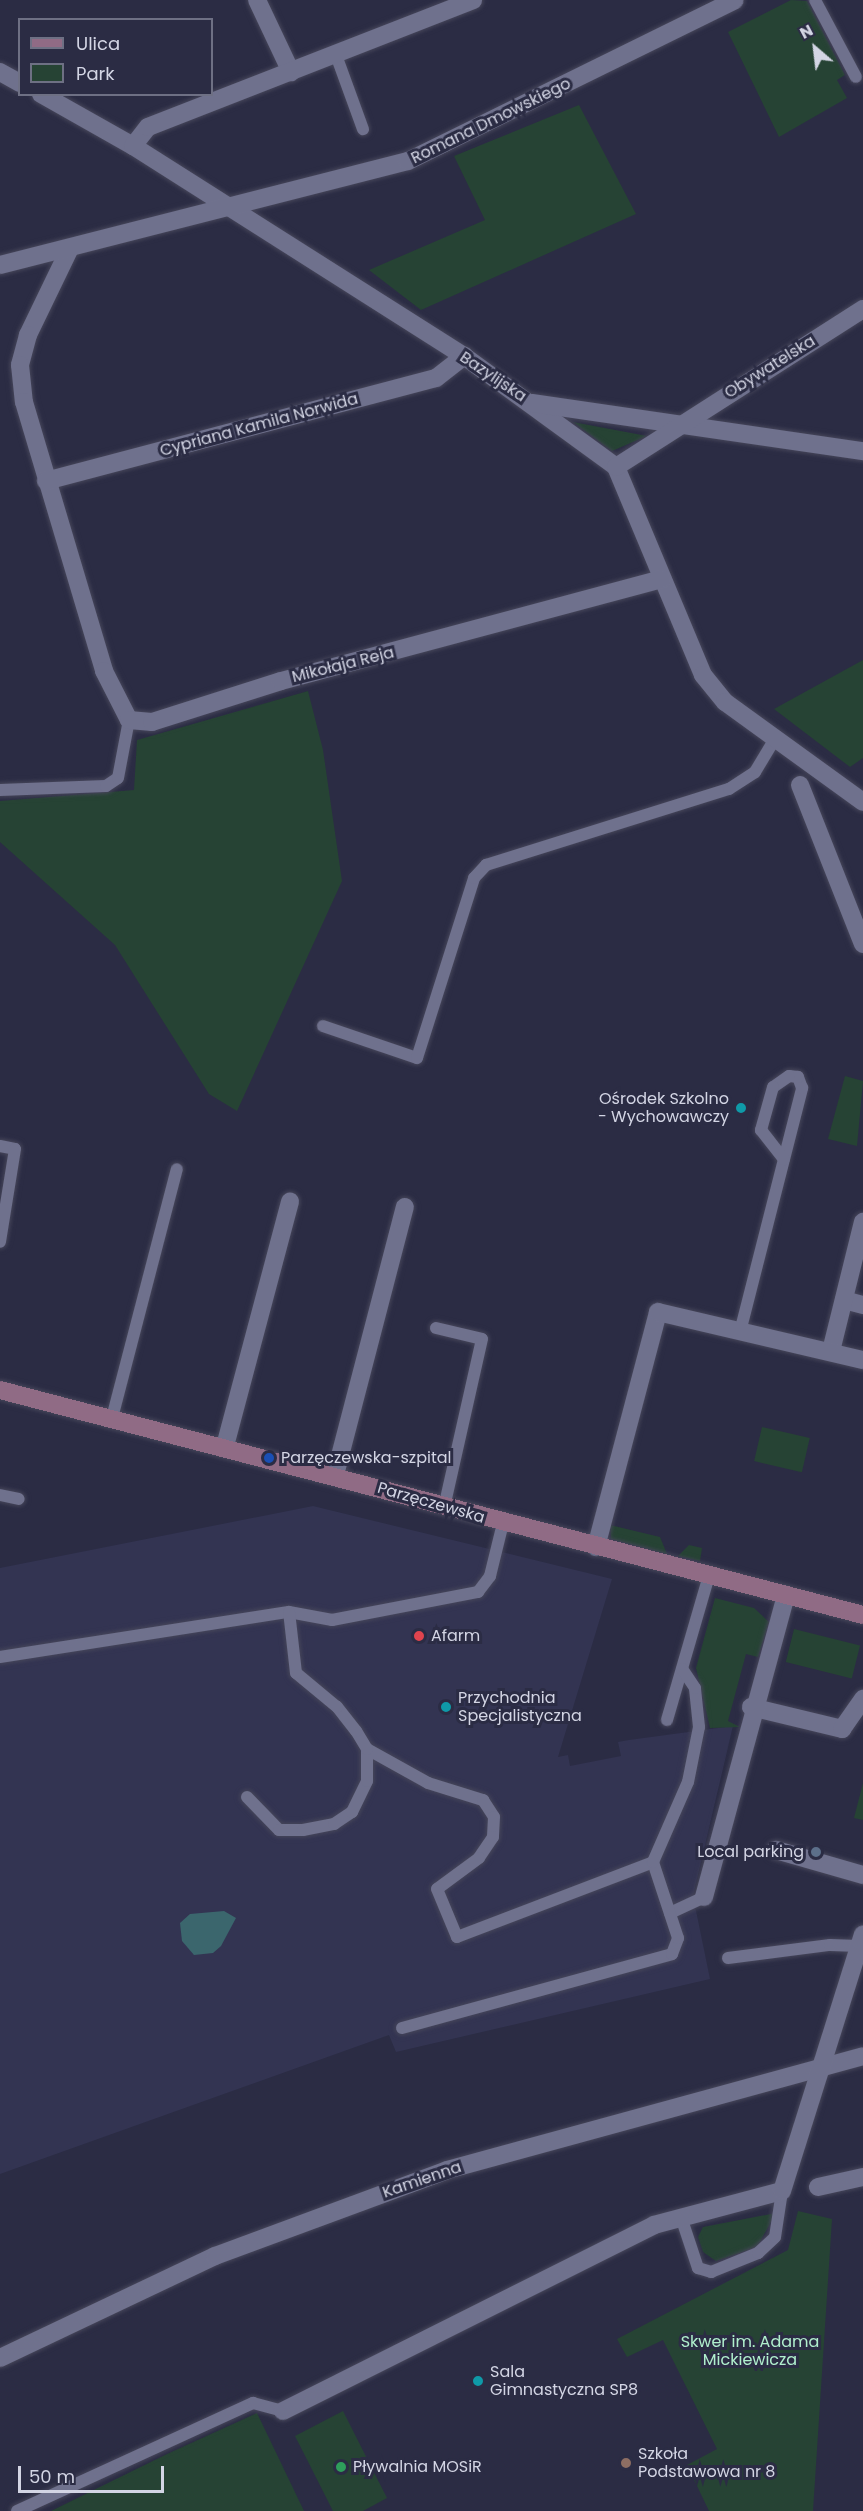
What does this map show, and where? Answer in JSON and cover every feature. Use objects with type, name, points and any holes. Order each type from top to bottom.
[{"type":"street","points":[[256,0],[291,72]]},
{"type":"street","points":[[133,146],[148,127],[336,56],[449,5],[473,0]]},
{"type":"street","name":"Romana Dmowskiego","points":[[233,208],[408,161],[735,0]]},
{"type":"street","points":[[0,72],[18,82]]},
{"type":"street","name":"Bazylijska","points":[[45,96],[133,146],[233,208],[464,356],[530,402],[676,426],[863,451]]},
{"type":"street","points":[[0,265],[233,208]]},
{"type":"street","points":[[70,248],[28,335],[20,365],[24,402],[104,671],[129,720]]},
{"type":"street","name":"Obywatelska","points":[[615,467],[676,426],[863,309]]},
{"type":"street","name":"Cypriana Kamila Norwida","points":[[46,480],[436,378],[464,356]]},
{"type":"street","points":[[530,402],[615,467],[703,675],[725,702],[774,740],[859,794]]},
{"type":"street","name":"Mikołaja Reja","points":[[129,720],[152,722],[281,681],[662,579]]},
{"type":"street","points":[[800,785],[863,944]]},
{"type":"street","points":[[855,925],[863,903]]},
{"type":"street","points":[[225,1446],[290,1201]]},
{"type":"street","points":[[334,1475],[405,1207]]},
{"type":"street","points":[[831,1351],[863,1222]]},
{"type":"street","points":[[844,1300],[863,1305]]},
{"type":"street","points":[[597,1547],[658,1312],[741,1328],[863,1359]]},
{"type":"street","name":"Parzęczewska","points":[[0,1390],[225,1446],[502,1523],[863,1615]]},
{"type":"street","points":[[704,1898],[752,1707],[786,1595]]},
{"type":"street","points":[[752,1707],[842,1729],[863,1700]]},
{"type":"street","points":[[776,1850],[863,1875]]},
{"type":"street","points":[[284,2411],[654,2225],[782,2191],[861,1940]]},
{"type":"street","name":"Kamienna","points":[[0,2358],[215,2256],[437,2174],[823,2064],[863,2056]]},
{"type":"street","points":[[818,2187],[863,2178]]},
{"type":"lane","points":[[815,0],[856,77]]},
{"type":"lane","points":[[336,56],[363,129]]},
{"type":"lane","points":[[0,790],[106,786],[118,778],[129,720]]},
{"type":"lane","points":[[323,1026],[417,1058],[474,878],[486,865],[729,789],[755,772],[774,740]]},
{"type":"lane","points":[[741,1328],[784,1159],[802,1088],[798,1077],[778,1078],[761,1130],[784,1159]]},
{"type":"lane","points":[[0,1146],[15,1149],[0,1242]]},
{"type":"lane","points":[[112,1418],[177,1169]]},
{"type":"lane","points":[[436,1328],[482,1339],[444,1507]]},
{"type":"lane","points":[[0,1495],[19,1499]]},
{"type":"lane","points":[[0,1657],[289,1612],[332,1620],[478,1592],[490,1576],[502,1523]]},
{"type":"lane","points":[[667,1719],[709,1575]]},
{"type":"lane","points":[[289,1612],[296,1673],[337,1707],[367,1749],[428,1783],[483,1800],[494,1817],[493,1837],[479,1858],[437,1889],[458,1937],[653,1862]]},
{"type":"lane","points":[[402,2028],[672,1954],[678,1938],[653,1862],[688,1782],[699,1729],[695,1688],[682,1669]]},
{"type":"lane","points":[[247,1797],[279,1830],[334,1824],[361,1800],[367,1749]]},
{"type":"lane","points":[[670,1912],[704,1898]]},
{"type":"lane","points":[[728,1958],[861,1940]]},
{"type":"lane","points":[[681,2217],[695,2262],[711,2272],[758,2253],[775,2237],[782,2191]]},
{"type":"lane","points":[[17,2511],[253,2403],[284,2411]]},
{"type":"shaded area","points":[[313,1506],[612,1579],[558,1757],[568,1755],[570,1766],[621,1756],[618,1742],[733,1726],[693,1896],[710,1979],[396,2052],[389,2035],[0,2174],[0,1568]]},
{"type":"shaded area","points":[[224,1911],[236,1918],[221,1946],[213,1953],[194,1955],[182,1941],[180,1923],[190,1914]]},
{"type":"green space","points":[[791,0],[807,1],[845,75],[837,80],[847,98],[779,137],[728,32]]},
{"type":"green space","points":[[579,105],[636,214],[421,310],[369,270],[485,220],[454,156]]},
{"type":"green space","points":[[573,422],[647,436],[612,451]]},
{"type":"green space","points":[[863,660],[863,758],[850,767],[774,709]]},
{"type":"green space","points":[[308,691],[323,750],[342,881],[237,1111],[209,1094],[115,945],[0,842],[0,801],[134,790],[137,740]]},
{"type":"green space","points":[[845,1076],[863,1081],[857,1146],[828,1139]]},
{"type":"green space","points":[[762,1427],[810,1438],[802,1472],[754,1461]]},
{"type":"green space","points":[[610,1525],[660,1537],[667,1554],[611,1539]]},
{"type":"green space","points":[[689,1545],[702,1548],[700,1561],[678,1556]]},
{"type":"green space","points":[[715,1598],[754,1608],[769,1622],[758,1657],[746,1654],[728,1721],[740,1727],[710,1728],[696,1668]]},
{"type":"green space","points":[[794,1629],[860,1645],[852,1678],[786,1662]]},
{"type":"green space","points":[[863,1783],[863,1820],[854,1818]]},
{"type":"green space","name":"Skwer im. Adama Mickiewicza","points":[[798,2211],[832,2219],[813,2511],[709,2511],[687,2465],[717,2449],[663,2340],[627,2357],[617,2339],[788,2250]]},
{"type":"green space","points":[[776,2213],[757,2247],[716,2261],[703,2252],[698,2237],[703,2227]]},
{"type":"green space","name":"Pływalnia MOSiR","points":[[343,2411],[387,2498],[363,2511],[333,2511],[295,2436]]},
{"type":"green space","points":[[257,2413],[304,2511],[51,2511],[167,2454]]},
{"type":"place","name":"Ośrodek Szkolno - Wychowawczy","points":[[741,1108]]},
{"type":"place","name":"Parzęczewska-szpital","points":[[269,1458]]},
{"type":"place","name":"Afarm","points":[[419,1636]]},
{"type":"place","name":"Przychodnia Specjalistyczna","points":[[446,1707]]},
{"type":"place","name":"Local parking","points":[[816,1852]]},
{"type":"place","name":"Sala Gimnastyczna SP8","points":[[478,2381]]},
{"type":"place","name":"Szkoła Podstawowa nr 8","points":[[626,2463]]},
{"type":"place","name":"Pływalnia MOSiR","points":[[341,2467]]}]
